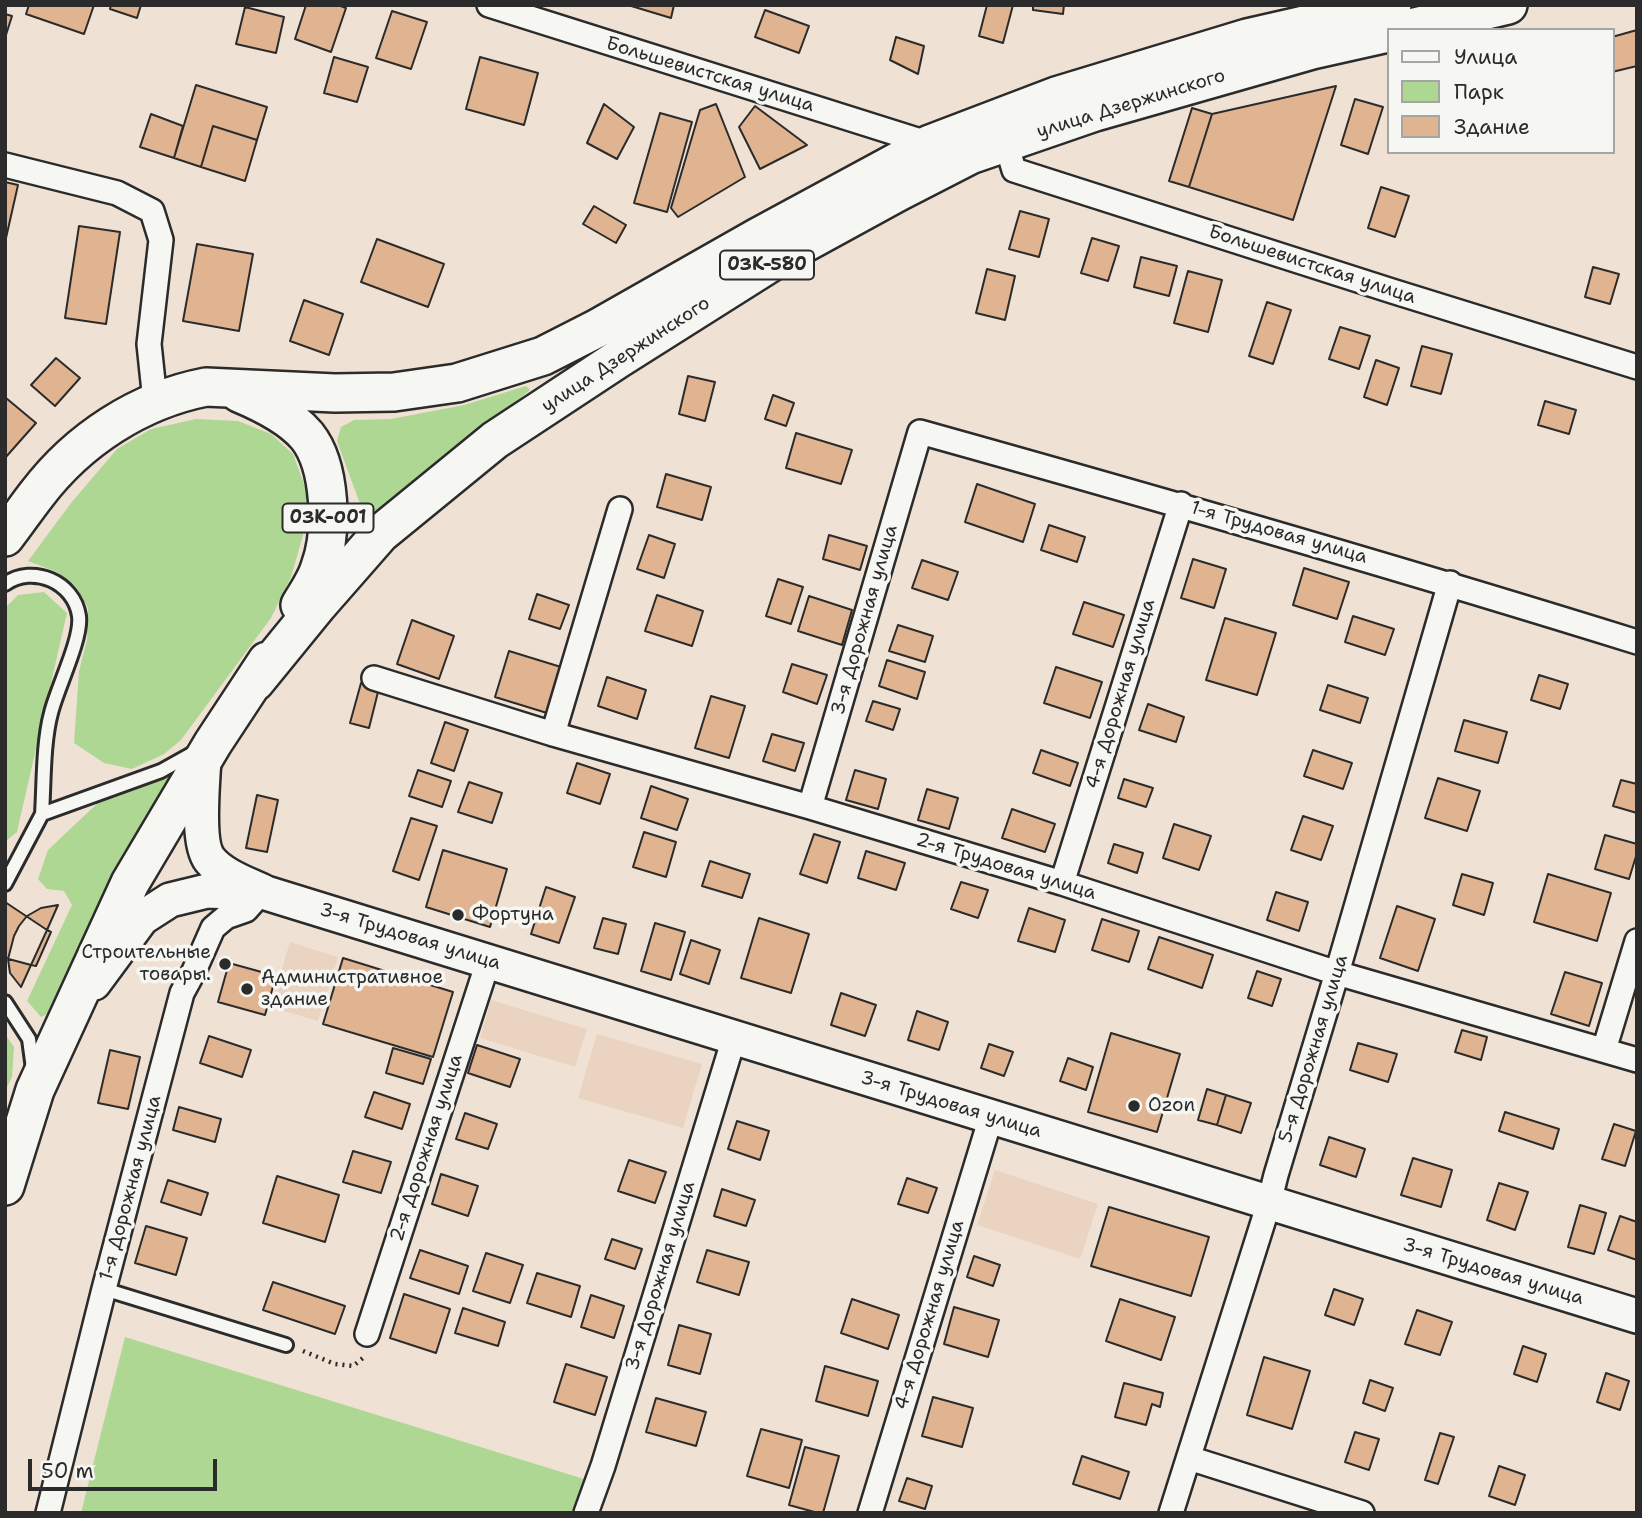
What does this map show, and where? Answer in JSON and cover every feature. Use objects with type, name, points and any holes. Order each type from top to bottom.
[{"type":"main road","name":"улица Дзержинского","points":[[225,387],[335,393],[394,392],[457,383],[543,356],[930,144],[1056,96],[1247,38],[1392,5]]},
{"type":"main road","points":[[1410,28],[1508,5]]},
{"type":"main road","name":"улица Дзержинского","points":[[254,682],[380,534],[495,440],[781,256],[970,155],[1108,108],[1312,50],[1386,33]]},
{"type":"main road","name":"03К-001","points":[[5,537],[38,492],[76,451],[113,424],[155,401],[205,387],[225,387],[253,399],[293,422],[308,438],[321,463],[328,500],[321,566],[314,581],[130,883],[35,1090],[5,1186]]},
{"type":"street","name":"Большевистская улица","points":[[489,5],[930,144]]},
{"type":"street","name":"Большевистская улица","points":[[1006,143],[1014,170],[1637,367]]},
{"type":"street","points":[[5,164],[117,194],[152,211],[161,240],[149,344],[155,401]]},
{"type":"street","name":"1-я Трудовая улица","points":[[920,432],[1450,583],[1637,642]]},
{"type":"street","name":"3-я Дорожная улица","points":[[810,807],[920,432]]},
{"type":"street","name":"4-я Дорожная улица","points":[[1062,883],[1181,505]]},
{"type":"street","points":[[554,734],[620,509]]},
{"type":"street","name":"5-я Дорожная улица","points":[[1171,1513],[1269,1203],[1450,583]]},
{"type":"street","name":"2-я Трудовая улица","points":[[374,678],[554,734],[1062,883],[1337,973],[1637,1060]]},
{"type":"street","points":[[209,750],[201,836],[208,859],[222,870],[264,893]]},
{"type":"street","name":"03К-001","points":[[65,1023],[142,918],[170,900],[207,891],[264,893]]},
{"type":"street","name":"3-я Трудовая улица","points":[[264,893],[1637,1316]]},
{"type":"street","name":"1-я Дорожная улица","points":[[48,1513],[182,993],[213,928],[226,917],[246,910],[264,893]]},
{"type":"street","points":[[1604,1050],[1637,942]]},
{"type":"street","name":"2-я Дорожная улица","points":[[367,1334],[488,962]]},
{"type":"street","name":"3-я Дорожная улица","points":[[586,1513],[734,1038]]},
{"type":"street","name":"4-я Дорожная улица","points":[[870,1513],[991,1117]]},
{"type":"street","points":[[1189,1458],[1362,1513]]},
{"type":"lane","points":[[5,584],[21,576],[32,575],[50,579],[60,584],[72,598],[79,616],[77,635],[49,724],[42,814],[5,884]]},
{"type":"lane","points":[[42,814],[161,771],[209,750]]},
{"type":"lane","points":[[5,1002],[29,1039],[35,1090],[10,1127]]},
{"type":"lane","points":[[104,1289],[286,1345]]},
{"type":"path","points":[[286,1345],[335,1364],[353,1366],[363,1358],[367,1334]]},
{"type":"shaded area","points":[[290,942],[338,957],[318,1021],[270,1007]]},
{"type":"shaded area","points":[[491,1000],[587,1029],[575,1067],[480,1038]]},
{"type":"shaded area","points":[[597,1034],[702,1064],[683,1128],[578,1098]]},
{"type":"shaded area","points":[[995,1170],[1098,1204],[1080,1259],[977,1225]]},
{"type":"green space","points":[[526,386],[530,390],[384,507],[368,513],[359,501],[337,441],[341,427],[354,420],[391,419],[464,405]]},
{"type":"green space","points":[[196,419],[238,421],[271,434],[293,454],[307,492],[304,532],[291,577],[271,618],[181,740],[164,754],[132,769],[104,763],[74,743],[79,671],[87,640],[88,608],[76,587],[57,572],[28,561],[71,503],[117,449],[151,429]]},
{"type":"green space","points":[[44,592],[67,613],[17,832],[5,842],[5,608],[18,595]]},
{"type":"green space","points":[[169,774],[177,778],[93,919],[47,1014],[41,1017],[27,1001],[72,905],[64,891],[47,889],[38,879],[48,850],[103,798]]},
{"type":"green space","points":[[5,1034],[14,1047],[12,1077],[5,1091]]},
{"type":"green space","points":[[125,1337],[584,1479],[571,1513],[81,1513]]},
{"type":"building","points":[[29,5],[94,5],[84,34],[26,14]]},
{"type":"building","points":[[111,5],[141,5],[137,18],[110,9]]},
{"type":"building","points":[[306,5],[338,5],[346,8],[331,52],[295,39]]},
{"type":"building","points":[[628,5],[674,5],[671,18]]},
{"type":"building","points":[[987,5],[1013,5],[1003,43],[979,36]]},
{"type":"building","points":[[1033,5],[1064,5],[1063,14],[1033,10]]},
{"type":"building","points":[[245,7],[284,17],[276,53],[236,44]]},
{"type":"building","points":[[765,10],[809,26],[799,53],[755,37]]},
{"type":"building","points":[[392,11],[427,22],[411,69],[376,58]]},
{"type":"building","points":[[5,14],[12,16],[5,38]]},
{"type":"building","points":[[1637,30],[1637,66],[1614,72],[1614,36]]},
{"type":"building","points":[[896,37],[924,46],[918,74],[890,60]]},
{"type":"building","points":[[334,57],[368,67],[357,102],[324,93]]},
{"type":"building","points":[[480,57],[538,73],[524,125],[466,109]]},
{"type":"building","points":[[196,85],[267,107],[257,140],[213,126],[201,167],[174,158]]},
{"type":"building","points":[[1336,86],[1293,220],[1189,187],[1212,114]]},
{"type":"building","points":[[1355,99],[1383,107],[1368,154],[1341,145]]},
{"type":"building","points":[[604,104],[634,127],[617,159],[587,143]]},
{"type":"building","points":[[716,104],[745,177],[678,217],[671,208],[700,110]]},
{"type":"building","points":[[755,106],[807,145],[760,169],[739,127]]},
{"type":"building","points":[[1192,108],[1212,114],[1189,187],[1169,181]]},
{"type":"building","points":[[660,113],[692,122],[667,212],[634,203]]},
{"type":"building","points":[[151,114],[183,126],[174,158],[140,147]]},
{"type":"building","points":[[213,126],[257,140],[245,181],[201,167]]},
{"type":"building","points":[[5,182],[18,185],[6,238],[5,237]]},
{"type":"building","points":[[1381,187],[1409,196],[1395,237],[1368,228]]},
{"type":"building","points":[[594,206],[626,225],[616,243],[583,224]]},
{"type":"building","points":[[1020,211],[1049,219],[1039,257],[1009,249]]},
{"type":"building","points":[[79,226],[120,232],[106,324],[65,318]]},
{"type":"building","points":[[1092,238],[1119,246],[1108,281],[1081,273]]},
{"type":"building","points":[[377,239],[444,264],[428,307],[361,282]]},
{"type":"building","points":[[197,244],[253,254],[239,331],[183,321]]},
{"type":"building","points":[[1141,257],[1177,266],[1169,296],[1134,287]]},
{"type":"building","points":[[1593,267],[1619,274],[1610,304],[1585,297]]},
{"type":"building","points":[[987,269],[1015,276],[1005,320],[976,313]]},
{"type":"building","points":[[1188,271],[1222,280],[1208,332],[1174,323]]},
{"type":"building","points":[[304,300],[343,314],[329,355],[290,341]]},
{"type":"building","points":[[1267,302],[1291,310],[1273,364],[1249,356]]},
{"type":"building","points":[[1340,327],[1370,336],[1359,369],[1329,359]]},
{"type":"building","points":[[1422,346],[1452,354],[1441,394],[1411,386]]},
{"type":"building","points":[[56,358],[80,378],[55,406],[31,385]]},
{"type":"building","points":[[1376,360],[1399,368],[1387,405],[1364,397]]},
{"type":"building","points":[[688,376],[715,382],[705,421],[679,414]]},
{"type":"building","points":[[773,395],[794,403],[786,426],[765,419]]},
{"type":"building","points":[[5,399],[36,423],[5,458]]},
{"type":"building","points":[[1545,401],[1576,410],[1569,434],[1538,425]]},
{"type":"building","points":[[796,433],[852,450],[841,484],[786,468]]},
{"type":"building","points":[[666,474],[711,487],[702,520],[657,507]]},
{"type":"building","points":[[977,484],[1035,504],[1023,542],[965,522]]},
{"type":"building","points":[[1049,525],[1085,537],[1077,562],[1041,550]]},
{"type":"building","points":[[649,535],[675,544],[664,578],[637,569]]},
{"type":"building","points":[[829,535],[867,546],[860,570],[823,559]]},
{"type":"building","points":[[1193,559],[1226,569],[1214,608],[1181,598]]},
{"type":"building","points":[[922,560],[958,572],[948,600],[912,588]]},
{"type":"building","points":[[1304,568],[1349,582],[1337,619],[1293,605]]},
{"type":"building","points":[[778,579],[803,587],[791,624],[766,616]]},
{"type":"building","points":[[537,594],[569,605],[560,629],[529,619]]},
{"type":"building","points":[[657,595],[703,611],[692,646],[645,631]]},
{"type":"building","points":[[809,596],[852,610],[842,645],[798,631]]},
{"type":"building","points":[[1084,602],[1124,615],[1113,647],[1073,634]]},
{"type":"building","points":[[1353,616],[1394,629],[1385,655],[1345,642]]},
{"type":"building","points":[[1225,618],[1276,633],[1257,695],[1206,680]]},
{"type":"building","points":[[412,620],[454,636],[439,679],[397,664]]},
{"type":"building","points":[[898,625],[933,636],[925,662],[889,651]]},
{"type":"building","points":[[509,651],[561,667],[547,713],[495,697]]},
{"type":"building","points":[[887,660],[925,672],[917,699],[879,686]]},
{"type":"building","points":[[792,664],[827,675],[817,704],[783,692]]},
{"type":"building","points":[[1056,667],[1102,682],[1090,718],[1044,703]]},
{"type":"building","points":[[1539,675],[1568,684],[1560,709],[1531,700]]},
{"type":"building","points":[[607,677],[646,690],[637,719],[598,706]]},
{"type":"building","points":[[361,683],[379,688],[369,728],[350,723]]},
{"type":"building","points":[[1328,685],[1368,698],[1360,723],[1320,710]]},
{"type":"building","points":[[711,696],[745,706],[729,758],[695,748]]},
{"type":"building","points":[[873,701],[900,709],[893,730],[866,721]]},
{"type":"building","points":[[1148,704],[1184,717],[1176,742],[1139,730]]},
{"type":"building","points":[[1464,720],[1507,732],[1498,763],[1455,751]]},
{"type":"building","points":[[445,722],[468,730],[454,771],[431,763]]},
{"type":"building","points":[[772,734],[804,743],[795,771],[763,761]]},
{"type":"building","points":[[1041,750],[1078,763],[1070,786],[1033,773]]},
{"type":"building","points":[[1313,750],[1352,763],[1343,789],[1304,776]]},
{"type":"building","points":[[577,763],[610,774],[600,804],[567,793]]},
{"type":"building","points":[[418,770],[451,781],[442,807],[409,796]]},
{"type":"building","points":[[855,770],[886,779],[878,809],[846,800]]},
{"type":"building","points":[[1438,778],[1480,791],[1467,831],[1425,818]]},
{"type":"building","points":[[1124,779],[1153,788],[1146,807],[1118,798]]},
{"type":"building","points":[[1621,780],[1637,784],[1637,813],[1613,806]]},
{"type":"building","points":[[469,782],[502,793],[492,823],[458,812]]},
{"type":"building","points":[[651,786],[688,799],[677,830],[641,818]]},
{"type":"building","points":[[927,789],[958,798],[949,829],[918,820]]},
{"type":"building","points":[[257,795],[278,800],[267,852],[246,848]]},
{"type":"building","points":[[1012,809],[1055,824],[1045,852],[1002,838]]},
{"type":"building","points":[[1303,816],[1333,826],[1321,860],[1291,850]]},
{"type":"building","points":[[411,818],[437,826],[419,880],[393,871]]},
{"type":"building","points":[[1174,824],[1211,836],[1199,870],[1163,858]]},
{"type":"building","points":[[644,832],[676,842],[666,877],[633,867]]},
{"type":"building","points":[[814,834],[840,842],[827,883],[800,874]]},
{"type":"building","points":[[1605,835],[1637,844],[1629,879],[1595,869]]},
{"type":"building","points":[[1114,844],[1143,853],[1137,873],[1108,863]]},
{"type":"building","points":[[443,850],[507,869],[490,927],[426,907]]},
{"type":"building","points":[[866,851],[905,863],[896,890],[858,878]]},
{"type":"building","points":[[710,861],[750,874],[742,898],[702,886]]},
{"type":"building","points":[[1462,874],[1493,883],[1484,915],[1453,905]]},
{"type":"building","points":[[1548,874],[1611,893],[1597,941],[1534,922]]},
{"type":"building","points":[[961,882],[988,890],[978,918],[951,909]]},
{"type":"building","points":[[546,887],[575,897],[559,943],[531,934]]},
{"type":"building","points":[[1276,892],[1308,902],[1299,931],[1267,920]]},
{"type":"building","points":[[5,902],[47,930],[31,965],[5,958]]},
{"type":"building","points":[[58,905],[47,930],[51,932],[36,966],[31,965],[21,987],[10,973],[8,959],[14,936],[27,916],[41,908]]},
{"type":"building","points":[[1397,906],[1435,919],[1418,971],[1380,958]]},
{"type":"building","points":[[1029,908],[1065,920],[1055,952],[1018,941]]},
{"type":"building","points":[[603,918],[626,924],[618,954],[594,948]]},
{"type":"building","points":[[759,918],[809,934],[791,993],[741,978]]},
{"type":"building","points":[[1102,919],[1139,931],[1129,962],[1092,950]]},
{"type":"building","points":[[655,923],[685,932],[671,980],[641,971]]},
{"type":"building","points":[[1159,937],[1213,955],[1202,988],[1148,969]]},
{"type":"building","points":[[691,940],[720,950],[709,984],[680,974]]},
{"type":"building","points":[[343,958],[453,992],[433,1057],[323,1024]]},
{"type":"building","name":"Административное здание","points":[[229,963],[276,976],[265,1015],[218,1002]]},
{"type":"building","points":[[1257,971],[1281,979],[1272,1006],[1248,998]]},
{"type":"building","points":[[1565,972],[1602,983],[1589,1026],[1551,1014]]},
{"type":"building","points":[[841,993],[876,1005],[865,1036],[831,1025]]},
{"type":"building","points":[[917,1011],[948,1022],[939,1050],[908,1040]]},
{"type":"building","points":[[1462,1030],[1487,1037],[1481,1060],[1455,1052]]},
{"type":"building","points":[[1111,1033],[1180,1054],[1157,1132],[1088,1112]]},
{"type":"building","points":[[209,1036],[251,1050],[242,1077],[200,1063]]},
{"type":"building","points":[[1358,1043],[1397,1054],[1388,1082],[1350,1070]]},
{"type":"building","points":[[989,1044],[1013,1052],[1004,1076],[981,1068]]},
{"type":"building","points":[[477,1045],[520,1059],[510,1087],[468,1073]]},
{"type":"building","points":[[393,1048],[431,1059],[423,1084],[386,1073]]},
{"type":"building","points":[[110,1050],[140,1057],[128,1109],[98,1103]]},
{"type":"building","points":[[1068,1058],[1093,1067],[1086,1090],[1060,1081]]},
{"type":"building","points":[[1207,1089],[1226,1095],[1217,1125],[1198,1120]]},
{"type":"building","points":[[374,1092],[410,1104],[402,1129],[365,1117]]},
{"type":"building","points":[[1226,1095],[1251,1103],[1241,1133],[1217,1125]]},
{"type":"building","points":[[179,1107],[221,1119],[215,1142],[173,1130]]},
{"type":"building","points":[[1505,1112],[1559,1129],[1553,1149],[1499,1131]]},
{"type":"building","points":[[465,1113],[497,1124],[488,1149],[456,1139]]},
{"type":"building","points":[[737,1121],[769,1131],[760,1160],[728,1149]]},
{"type":"building","points":[[1614,1124],[1636,1131],[1625,1166],[1602,1159]]},
{"type":"building","points":[[1329,1137],[1365,1149],[1356,1177],[1320,1165]]},
{"type":"building","points":[[353,1151],[391,1162],[381,1193],[343,1182]]},
{"type":"building","points":[[1413,1158],[1452,1170],[1441,1207],[1401,1195]]},
{"type":"building","points":[[629,1160],[666,1172],[655,1203],[618,1191]]},
{"type":"building","points":[[441,1174],[478,1186],[468,1216],[432,1204]]},
{"type":"building","points":[[277,1176],[339,1195],[325,1242],[263,1223]]},
{"type":"building","points":[[907,1178],[937,1188],[928,1213],[898,1204]]},
{"type":"building","points":[[168,1180],[208,1193],[201,1215],[161,1202]]},
{"type":"building","points":[[1499,1183],[1528,1192],[1515,1230],[1487,1220]]},
{"type":"building","points":[[722,1189],[755,1200],[746,1226],[714,1216]]},
{"type":"building","points":[[1580,1205],[1606,1213],[1594,1254],[1568,1247]]},
{"type":"building","points":[[1109,1207],[1209,1237],[1191,1296],[1091,1266]]},
{"type":"building","points":[[1620,1216],[1637,1222],[1637,1260],[1608,1250]]},
{"type":"building","points":[[146,1226],[187,1238],[176,1275],[135,1263]]},
{"type":"building","points":[[612,1239],[642,1249],[635,1269],[605,1259]]},
{"type":"building","points":[[420,1250],[468,1266],[459,1294],[410,1278]]},
{"type":"building","points":[[707,1250],[749,1262],[739,1295],[697,1282]]},
{"type":"building","points":[[486,1253],[523,1265],[510,1303],[473,1291]]},
{"type":"building","points":[[974,1256],[1000,1265],[993,1286],[967,1277]]},
{"type":"building","points":[[537,1273],[580,1286],[571,1317],[527,1303]]},
{"type":"building","points":[[273,1282],[345,1306],[335,1334],[263,1310]]},
{"type":"building","points":[[1334,1289],[1363,1299],[1354,1325],[1325,1315]]},
{"type":"building","points":[[404,1294],[450,1309],[436,1353],[390,1338]]},
{"type":"building","points":[[591,1295],[624,1306],[614,1338],[581,1327]]},
{"type":"building","points":[[852,1299],[899,1315],[888,1349],[841,1333]]},
{"type":"building","points":[[1120,1299],[1175,1317],[1161,1360],[1106,1341]]},
{"type":"building","points":[[954,1307],[999,1320],[988,1357],[944,1344]]},
{"type":"building","points":[[463,1308],[505,1322],[498,1346],[455,1333]]},
{"type":"building","points":[[1417,1310],[1452,1322],[1440,1355],[1405,1344]]},
{"type":"building","points":[[679,1325],[711,1334],[700,1374],[668,1365]]},
{"type":"building","points":[[1523,1346],[1546,1354],[1537,1382],[1514,1374]]},
{"type":"building","points":[[1264,1357],[1310,1371],[1292,1429],[1247,1415]]},
{"type":"building","points":[[566,1364],[607,1377],[595,1415],[554,1402]]},
{"type":"building","points":[[825,1366],[878,1381],[868,1416],[816,1401]]},
{"type":"building","points":[[1606,1373],[1629,1381],[1620,1410],[1597,1402]]},
{"type":"building","points":[[1370,1380],[1393,1388],[1385,1411],[1363,1403]]},
{"type":"building","points":[[1124,1383],[1163,1393],[1160,1407],[1152,1404],[1146,1425],[1115,1417]]},
{"type":"building","points":[[933,1397],[973,1408],[962,1447],[922,1436]]},
{"type":"building","points":[[656,1398],[706,1412],[696,1446],[646,1432]]},
{"type":"building","points":[[761,1429],[802,1440],[789,1488],[747,1476]]},
{"type":"building","points":[[1355,1432],[1379,1439],[1369,1470],[1345,1462]]},
{"type":"building","points":[[1440,1433],[1454,1437],[1438,1484],[1425,1480]]},
{"type":"building","points":[[805,1447],[839,1456],[823,1513],[789,1505]]},
{"type":"building","points":[[1082,1456],[1129,1472],[1120,1499],[1073,1484]]},
{"type":"building","points":[[1499,1466],[1525,1475],[1515,1505],[1489,1496]]},
{"type":"building","points":[[907,1478],[932,1486],[925,1509],[899,1501]]},
{"type":"place","name":"Фортуна","points":[[458,915]]},
{"type":"place","name":"Строительные товары.","points":[[225,964]]},
{"type":"place","name":"Административное здание","points":[[247,989]]},
{"type":"place","name":"Ozon","points":[[1134,1106]]}]
